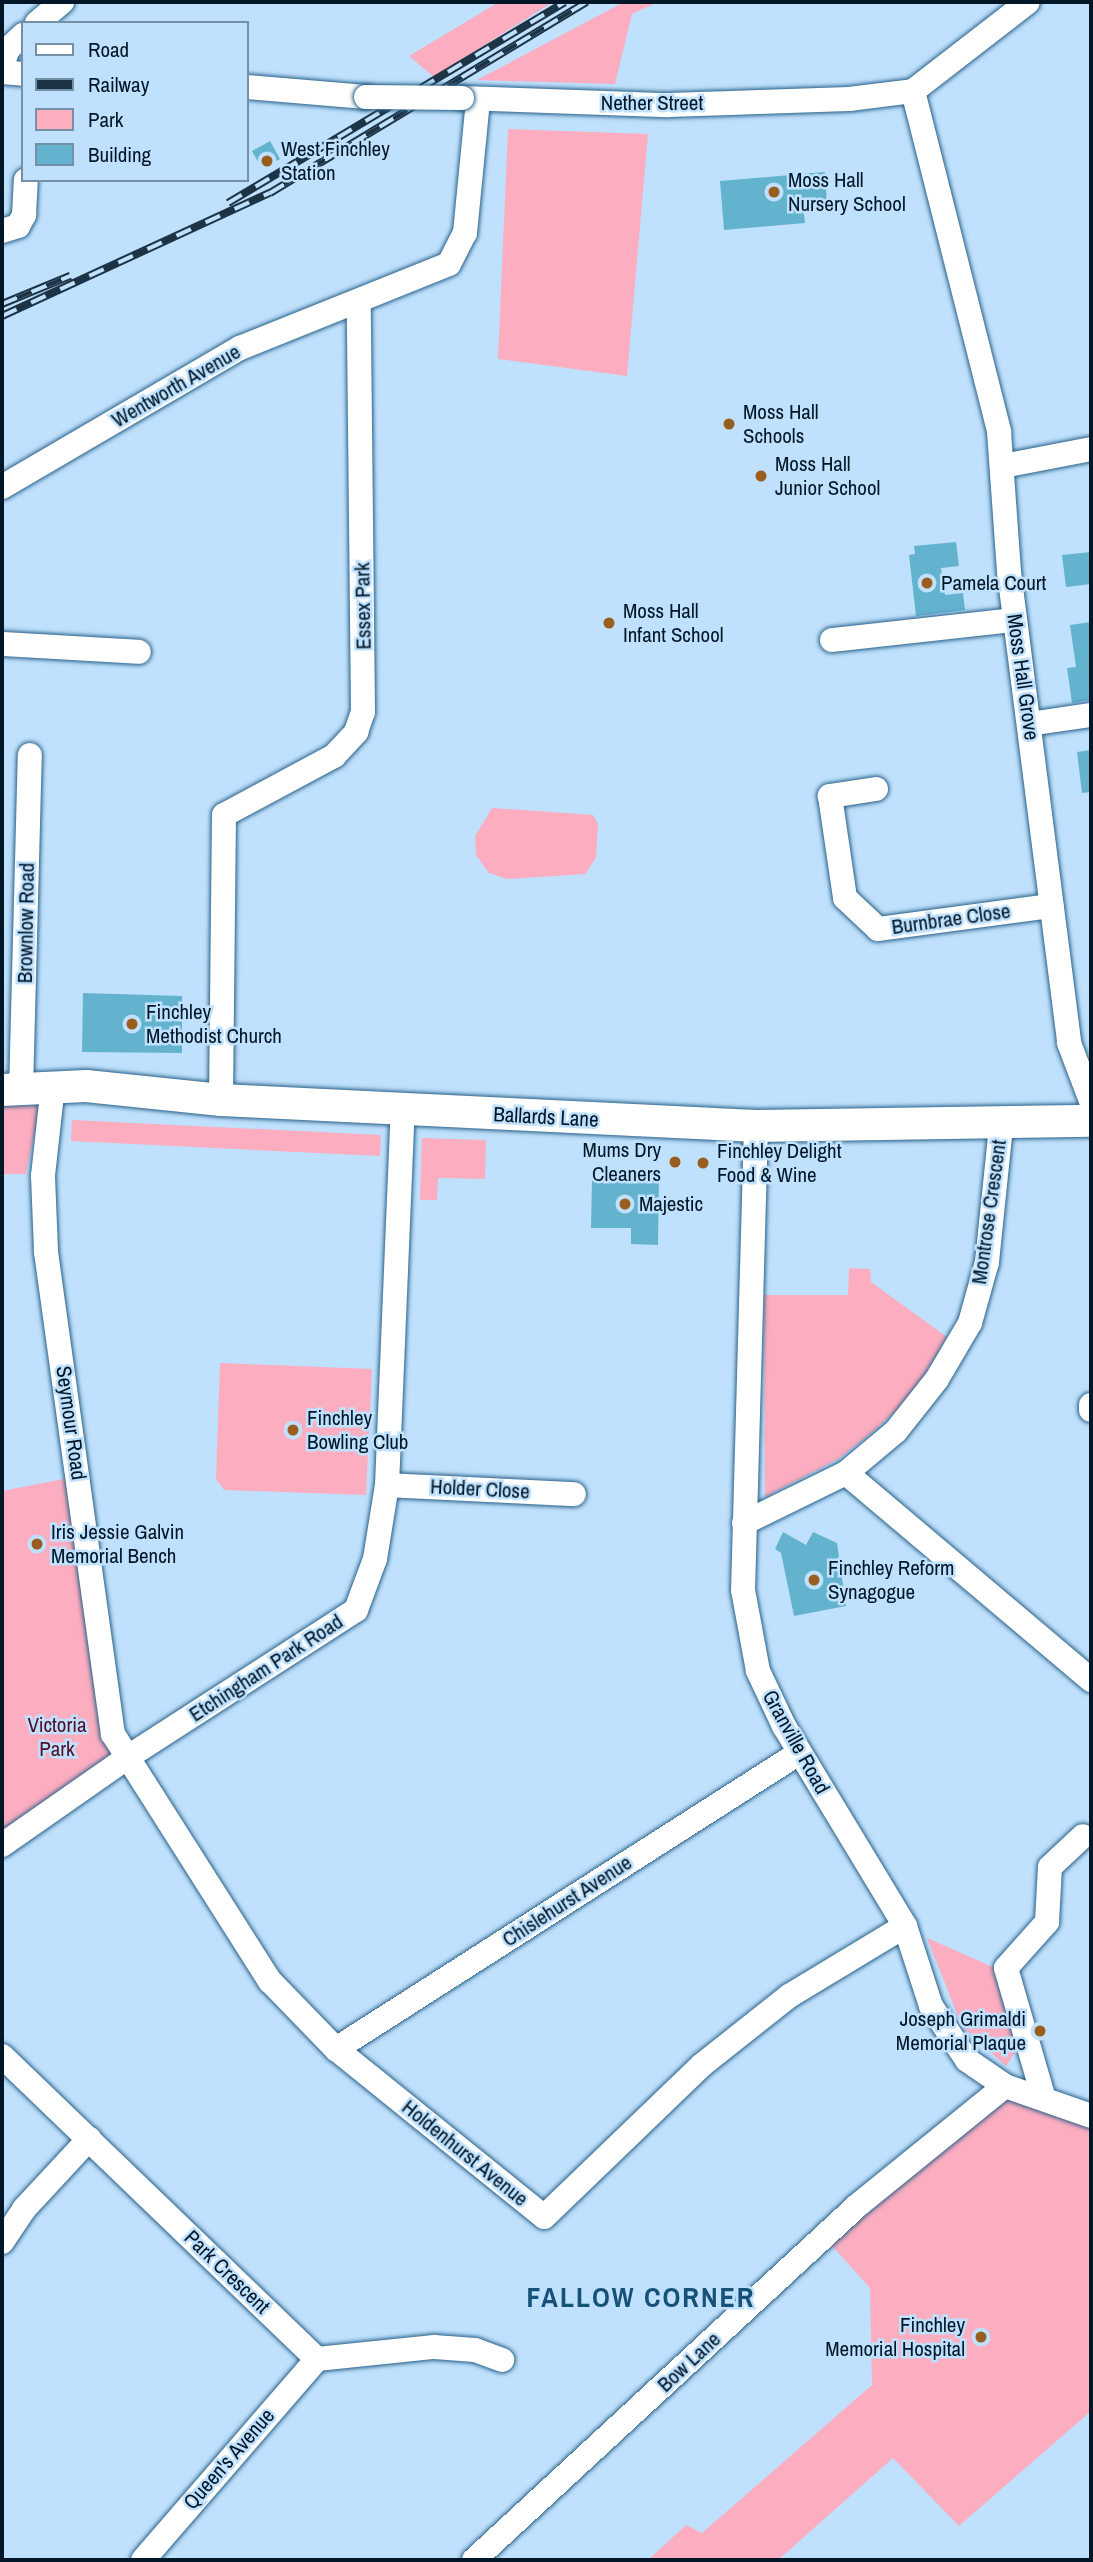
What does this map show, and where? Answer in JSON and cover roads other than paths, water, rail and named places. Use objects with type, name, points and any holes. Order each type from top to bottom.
[{"type":"main road","name":"Ballards Lane","points":[[11,1091],[53,1085],[221,1100],[756,1126],[1001,1126],[1091,1121]]},
{"type":"street","points":[[913,91],[1028,2]]},
{"type":"street","points":[[2,66],[8,49],[21,38]]},
{"type":"street","points":[[2,72],[21,74]]},
{"type":"street","name":"Nether Street","points":[[248,87],[366,97],[668,105],[849,99],[913,91]]},
{"type":"street","name":"Moss Hall Grove","points":[[913,91],[962,272],[1003,466],[1014,620],[1069,1042],[1087,1075],[1091,1101]]},
{"type":"street","points":[[359,302],[449,264],[465,233],[470,99]]},
{"type":"street","points":[[2,231],[18,226],[24,215],[26,182]]},
{"type":"street","name":"Wentworth Avenue","points":[[2,486],[240,348],[359,302]]},
{"type":"street","name":"Essex Park","points":[[221,1100],[223,816],[334,756],[356,732],[363,712],[359,302]]},
{"type":"street","points":[[1003,466],[1091,449]]},
{"type":"street","points":[[832,640],[1014,620]]},
{"type":"street","points":[[2,644],[139,652]]},
{"type":"street","points":[[1029,724],[1091,715]]},
{"type":"street","name":"Brownlow Road","points":[[11,1091],[30,754]]},
{"type":"street","name":"Burnbrae Close","points":[[876,789],[830,796],[845,898],[877,929],[1051,906]]},
{"type":"street","name":"Seymour Road","points":[[53,1085],[43,1177],[46,1252],[113,1734],[128,1757]]},
{"type":"street","name":"Etchingham Park Road","points":[[2,1845],[128,1757],[356,1610],[375,1559],[387,1485],[403,1109]]},
{"type":"street","name":"Granville Road","points":[[756,1126],[743,1590],[758,1671],[799,1753],[905,1926],[931,2006],[967,2060],[1005,2086],[1091,2116]]},
{"type":"street","name":"Montrose Crescent","points":[[744,1523],[846,1473],[896,1431],[937,1379],[970,1323],[987,1262],[1001,1126]]},
{"type":"street","points":[[846,1473],[1091,1680]]},
{"type":"street","name":"Holder Close","points":[[387,1485],[574,1494]]},
{"type":"street","name":"Chislehurst Avenue","points":[[335,2049],[799,1753]]},
{"type":"street","name":"Holdenhurst Avenue","points":[[128,1757],[270,1981],[335,2049],[544,2217],[702,2065],[789,1996],[905,1926]]},
{"type":"street","points":[[1044,2099],[1006,1968],[1047,1922],[1050,1867],[1083,1836]]},
{"type":"street","name":"Park Crescent","points":[[2,2056],[317,2359]]},
{"type":"street","name":"Bow Lane","points":[[474,2560],[858,2205],[1005,2086]]},
{"type":"street","points":[[2,2242],[24,2209],[89,2139]]},
{"type":"street","points":[[317,2359],[434,2347],[475,2350],[502,2360]]},
{"type":"street","name":"Queen's Avenue","points":[[143,2560],[317,2359]]},
{"type":"railway","points":[[228,203],[565,2]]},
{"type":"railway","points":[[2,316],[270,193],[587,2]]},
{"type":"railway","points":[[2,304],[70,276]]},
{"type":"place","name":"West Finchley Station","points":[[267,161]]},
{"type":"place","name":"Moss Hall Nursery School","points":[[774,192]]},
{"type":"place","name":"Moss Hall Schools","points":[[729,424]]},
{"type":"place","name":"Moss Hall Junior School","points":[[761,476]]},
{"type":"place","name":"Pamela Court","points":[[927,583]]},
{"type":"place","name":"Moss Hall Infant School","points":[[609,623]]},
{"type":"place","name":"Finchley Methodist Church","points":[[132,1024]]},
{"type":"place","name":"Mums Dry Cleaners","points":[[675,1162]]},
{"type":"place","name":"Finchley Delight Food & Wine","points":[[703,1163]]},
{"type":"place","name":"Majestic","points":[[625,1204]]},
{"type":"place","name":"Finchley Bowling Club","points":[[293,1430]]},
{"type":"place","name":"Iris Jessie Galvin Memorial Bench","points":[[37,1544]]},
{"type":"place","name":"Finchley Reform Synagogue","points":[[814,1580]]},
{"type":"place","name":"Joseph Grimaldi Memorial Plaque","points":[[1040,2031]]},
{"type":"place","name":"Finchley Memorial Hospital","points":[[981,2337]]},
{"type":"district","name":"FALLOW CORNER","points":[[641,2297]]},
{"type":"park label","name":"Victoria Park","points":[[57,1737]]}]
